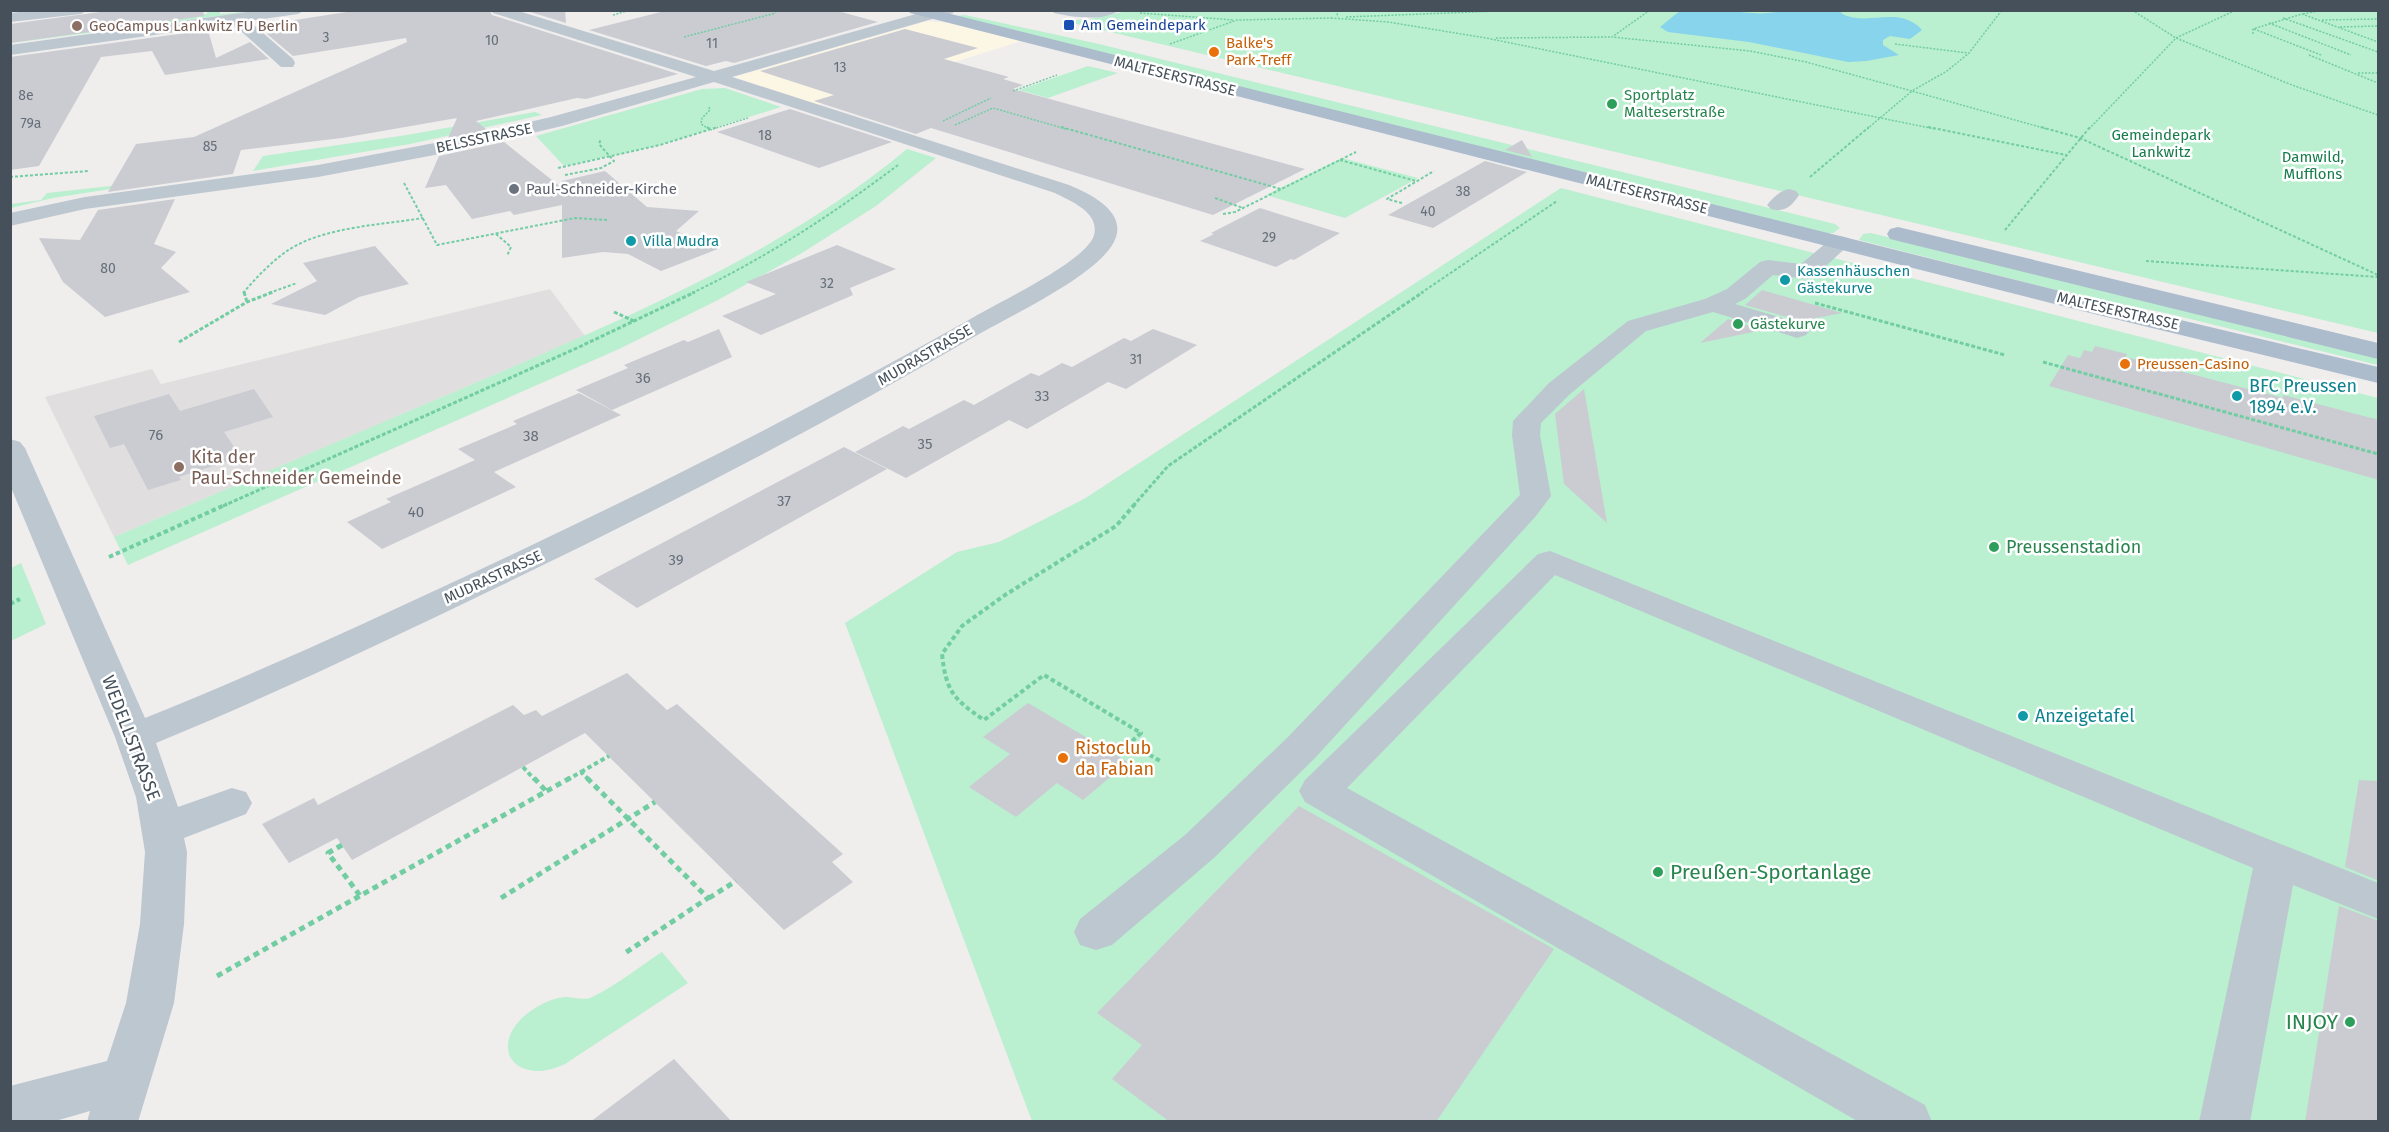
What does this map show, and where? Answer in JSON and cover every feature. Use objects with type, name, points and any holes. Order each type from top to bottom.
[{"type":"main road","points":[[978,10],[1067,32]]},
{"type":"main road","name":"MALTESERSTRASSE","points":[[932,12],[1859,232],[2379,351]]},
{"type":"main road","name":"MALTESERSTRASSE","points":[[1117,44],[1558,151]]},
{"type":"main road","points":[[1755,199],[1789,203]]},
{"type":"main road","name":"MALTESERSTRASSE","points":[[1859,232],[2379,375]]},
{"type":"street","points":[[10,18],[81,10]]},
{"type":"street","points":[[10,50],[298,10]]},
{"type":"street","name":"MUDRASTRASSE","points":[[134,737],[214,705],[425,609],[672,491],[913,363],[1073,268],[1088,258],[1105,237],[1106,227],[1100,212],[1086,200],[1062,189],[714,76],[498,10]]},
{"type":"street","points":[[1059,10],[1081,14],[1112,10]]},
{"type":"street","name":"BELSSSTRASSE","points":[[10,220],[85,203],[318,171],[461,144],[555,122],[932,12]]},
{"type":"street","points":[[238,20],[283,59]]},
{"type":"street","points":[[1096,932],[1200,846],[1301,748],[1525,509],[1536,496],[1526,435],[1527,421],[1543,405],[1604,351],[1637,326],[1714,304],[1736,294],[1768,267],[1806,272],[1859,232]]},
{"type":"street","points":[[1714,304],[1742,315],[1797,330]]},
{"type":"street","name":"WEDELLSTRASSE","points":[[10,448],[134,737],[156,797],[166,852],[162,924],[150,1003],[119,1100],[10,1110]]},
{"type":"street","points":[[1907,1122],[1319,791],[1550,561],[2379,902]]},
{"type":"street","points":[[161,830],[232,803]]},
{"type":"street","points":[[2224,1122],[2276,860]]},
{"type":"path","points":[[1150,12],[1156,10]]},
{"type":"path","points":[[1336,10],[1338,17]]},
{"type":"path","points":[[1331,18],[1524,10]]},
{"type":"path","points":[[1612,37],[1650,10]]},
{"type":"path","points":[[1751,10],[1769,10]]},
{"type":"path","points":[[1789,203],[1879,117],[1912,91],[1947,71],[1969,53],[2002,10]]},
{"type":"path","points":[[2132,10],[2176,38],[2292,85],[2379,115]]},
{"type":"path","points":[[2002,235],[2080,138],[2176,38],[2236,10]]},
{"type":"path","points":[[2253,29],[2283,18],[2323,10]]},
{"type":"path","points":[[1136,13],[1150,12],[1238,20],[1331,18],[1388,22],[1486,38],[2066,155]]},
{"type":"path","points":[[674,39],[776,13]]},
{"type":"path","points":[[2302,14],[2379,42]]},
{"type":"path","points":[[2283,18],[2379,52]]},
{"type":"path","points":[[2318,20],[2379,19]]},
{"type":"path","points":[[1163,46],[1238,20]]},
{"type":"path","points":[[2268,23],[2351,55]]},
{"type":"path","points":[[2336,27],[2379,26]]},
{"type":"path","points":[[2253,29],[2253,34]]},
{"type":"path","points":[[2253,29],[2321,55]]},
{"type":"path","points":[[1486,38],[1612,37],[1750,51],[1806,62],[2080,138],[2379,276]]},
{"type":"path","points":[[1895,44],[1969,53]]},
{"type":"path","points":[[2309,55],[2379,83]]},
{"type":"path","points":[[2355,73],[2379,73]]},
{"type":"path","points":[[1013,91],[1059,75]]},
{"type":"path","points":[[941,122],[991,98]]},
{"type":"path","points":[[702,105],[709,107],[710,110],[702,118],[701,124],[712,130]]},
{"type":"path","points":[[950,128],[993,108],[1281,189]]},
{"type":"path","points":[[558,168],[609,157],[754,117]]},
{"type":"path","points":[[565,175],[609,165],[614,161],[599,144],[601,137]]},
{"type":"path","points":[[1223,214],[1244,208],[1360,150]]},
{"type":"path","points":[[1339,160],[1417,181]]},
{"type":"path","points":[[109,557],[634,321],[769,254],[845,205],[900,164]]},
{"type":"path","points":[[10,177],[94,170]]},
{"type":"path","points":[[1402,203],[1387,199],[1437,170]]},
{"type":"path","points":[[403,182],[437,245],[575,218],[607,220]]},
{"type":"path","points":[[1160,761],[1130,743],[1141,733],[1044,675],[984,720],[960,704],[945,680],[942,654],[962,626],[1005,595],[1116,526],[1168,466],[1565,195]]},
{"type":"path","points":[[1215,198],[1244,208]]},
{"type":"path","points":[[247,303],[243,293],[287,252],[297,246],[327,236],[423,218]]},
{"type":"path","points":[[495,234],[511,247],[507,256]]},
{"type":"path","points":[[2145,261],[2379,276]]},
{"type":"path","points":[[179,342],[247,303],[297,283]]},
{"type":"path","points":[[1815,303],[2005,356]]},
{"type":"path","points":[[614,312],[634,321]]},
{"type":"path","points":[[2043,362],[2379,454]]},
{"type":"path","points":[[10,604],[20,599]]},
{"type":"path","points":[[217,976],[609,756]]},
{"type":"path","points":[[523,767],[546,792]]},
{"type":"path","points":[[581,772],[708,898]]},
{"type":"path","points":[[501,898],[655,802]]},
{"type":"path","points":[[342,845],[328,853],[361,897]]},
{"type":"path","points":[[625,953],[736,881]]},
{"type":"shaded area","points":[[927,21],[949,23],[1021,41],[819,105],[734,77]]},
{"type":"shaded area","name":"Kita der Paul-Schneider Gemeinde","points":[[550,289],[585,336],[114,537],[45,397],[152,369],[161,384]]},
{"type":"green space","name":"Gemeindepark Lankwitz","points":[[1132,10],[2378,12],[2378,333],[1064,21],[1089,19]]},
{"type":"green space","points":[[208,11],[220,11],[220,14],[256,11],[11,43],[10,40],[207,14]]},
{"type":"green space","points":[[965,15],[1099,44],[1835,224],[1840,228],[1833,233],[1826,233],[955,16]]},
{"type":"green space","points":[[1088,66],[1118,73],[1048,98],[1019,90]]},
{"type":"green space","points":[[725,88],[781,107],[659,145],[564,166],[536,136],[702,89]]},
{"type":"green space","points":[[535,112],[542,115],[410,144],[253,171],[263,156],[407,135]]},
{"type":"green space","points":[[907,149],[936,158],[876,206],[802,253],[718,300],[619,349],[128,565],[114,537],[593,332],[703,280],[809,220],[859,186]]},
{"type":"green space","points":[[1342,158],[1418,178],[1345,218],[1266,195]]},
{"type":"green space","points":[[120,185],[117,188],[53,198],[11,208],[11,204],[41,200],[47,193]]},
{"type":"green space","name":"Preußen-Sportanlage","points":[[1561,188],[2378,398],[2378,1121],[1032,1121],[845,623],[957,552],[999,542],[1084,499]]},
{"type":"green space","points":[[1871,233],[2378,357],[2378,365],[2170,314],[2067,293],[1859,240],[1863,234]]},
{"type":"green space","points":[[21,563],[46,624],[11,641],[11,568]]},
{"type":"green space","points":[[662,952],[688,983],[565,1064],[547,1070],[534,1071],[512,1060],[508,1043],[511,1033],[525,1015],[555,999],[592,997],[619,982]]},
{"type":"water","points":[[1709,9],[1773,13],[1785,10],[1842,11],[1841,13],[1850,17],[1903,18],[1913,22],[1922,30],[1910,39],[1890,36],[1883,40],[1883,45],[1899,55],[1848,62],[1749,42],[1668,32],[1660,27],[1684,10]]},
{"type":"building","name":"GeoCampus Lankwitz FU Berlin","points":[[115,10],[203,10],[204,16],[10,43],[10,24]]},
{"type":"building","points":[[360,10],[489,10],[492,15],[678,74],[586,99],[577,98],[476,121],[487,130],[461,136],[448,138],[457,118],[342,138],[241,150],[233,174],[108,192],[136,144],[194,137],[407,42],[406,38],[293,56],[267,34],[295,20]]},
{"type":"building","points":[[524,10],[565,10],[566,23]]},
{"type":"building","points":[[669,10],[834,10],[878,22],[734,63],[726,61],[706,66],[589,30]]},
{"type":"building","points":[[905,29],[978,48],[944,59],[1009,77],[1003,79],[1023,85],[1013,89],[1305,169],[1213,215],[931,128],[916,134],[814,101],[834,95],[760,71]]},
{"type":"building","points":[[208,30],[216,58],[250,42],[269,59],[165,75],[152,51],[101,57],[39,166],[10,170],[10,57]]},
{"type":"building","points":[[790,109],[892,142],[819,168],[717,132]]},
{"type":"building","points":[[1522,140],[1532,157],[1505,150]]},
{"type":"building","points":[[504,142],[562,188],[562,181],[605,171],[647,207],[699,211],[676,231],[718,249],[661,271],[628,254],[603,252],[562,258],[562,205],[514,215],[510,211],[472,219],[446,185],[425,188],[439,156]]},
{"type":"building","points":[[1485,161],[1527,172],[1433,228],[1388,215]]},
{"type":"building","points":[[175,199],[154,244],[176,252],[161,268],[190,292],[105,317],[63,282],[39,238],[80,240],[98,210]]},
{"type":"building","points":[[1260,208],[1340,233],[1294,260],[1291,259],[1276,267],[1200,241]]},
{"type":"building","points":[[837,245],[896,269],[850,288],[853,295],[761,335],[722,316],[776,294],[746,282]]},
{"type":"building","points":[[375,246],[409,284],[359,297],[325,315],[271,304],[317,281],[303,263]]},
{"type":"building","points":[[1762,290],[1842,313],[1801,321],[1745,305]]},
{"type":"building","points":[[1728,319],[1763,330],[1700,343]]},
{"type":"building","points":[[719,329],[732,357],[612,410],[576,390],[628,368],[624,365],[684,340],[688,342]]},
{"type":"building","points":[[1153,329],[1197,345],[1126,389],[1108,382],[1027,429],[1009,420],[906,478],[855,452],[903,426],[909,429],[964,400],[974,405],[1031,373],[1039,376],[1062,363],[1072,367],[1124,338],[1131,341]]},
{"type":"building","points":[[2095,346],[2127,354],[2126,357],[2283,398],[2283,395],[2379,420],[2379,480],[2049,386],[2068,355],[2080,358],[2084,350],[2092,352]]},
{"type":"building","points":[[254,389],[273,417],[224,432],[241,457],[179,477],[181,480],[148,490],[124,444],[110,448],[94,416],[169,394],[180,411]]},
{"type":"building","points":[[1584,389],[1607,523],[1564,484],[1555,414]]},
{"type":"building","points":[[579,393],[621,415],[494,472],[516,487],[382,549],[347,522],[391,502],[386,499],[475,460],[458,449],[517,424],[513,421]]},
{"type":"building","points":[[844,447],[887,469],[637,608],[594,579]]},
{"type":"building","points":[[627,673],[667,710],[677,704],[843,854],[832,862],[853,882],[784,930],[585,733],[352,860],[337,838],[289,863],[262,824],[314,798],[318,805],[513,705],[524,715],[536,710],[542,716]]},
{"type":"building","name":"Ristoclub da Fabian","points":[[1028,703],[1128,762],[1083,800],[1057,783],[1016,817],[969,787],[1010,754],[983,737]]},
{"type":"building","points":[[2359,780],[2379,781],[2379,881],[2345,867]]},
{"type":"building","points":[[1299,806],[1554,949],[1436,1122],[1170,1122],[1112,1079],[1142,1045],[1097,1013]]},
{"type":"building","name":"INJOY","points":[[2339,906],[2379,921],[2379,1122],[2305,1122]]},
{"type":"building","points":[[674,1059],[732,1122],[590,1122]]},
{"type":"place","name":"Am Gemeindepark","points":[[1069,25]]},
{"type":"place","name":"GeoCampus Lankwitz FU Berlin","points":[[77,26]]},
{"type":"place","name":"Balke's Park-Treff","points":[[1214,52]]},
{"type":"place","name":"Sportplatz Malteserstraße","points":[[1612,104]]},
{"type":"place","name":"Paul-Schneider-Kirche","points":[[514,189]]},
{"type":"place","name":"Villa Mudra","points":[[631,241]]},
{"type":"place","name":"Kassenhäuschen Gästekurve","points":[[1785,280]]},
{"type":"place","name":"Gästekurve","points":[[1738,324]]},
{"type":"place","name":"Preussen-Casino","points":[[2125,364]]},
{"type":"place","name":"BFC Preussen 1894 e.V.","points":[[2237,396]]},
{"type":"place","name":"Kita der Paul-Schneider Gemeinde","points":[[179,467]]},
{"type":"place","name":"Preussenstadion","points":[[1994,547]]},
{"type":"place","name":"Anzeigetafel","points":[[2023,716]]},
{"type":"place","name":"Ristoclub da Fabian","points":[[1063,758]]},
{"type":"place","name":"Preußen-Sportanlage","points":[[1658,872]]},
{"type":"place","name":"INJOY","points":[[2350,1022]]},
{"type":"park label","name":"Damwild, Mufflons","points":[[2313,166]]}]
